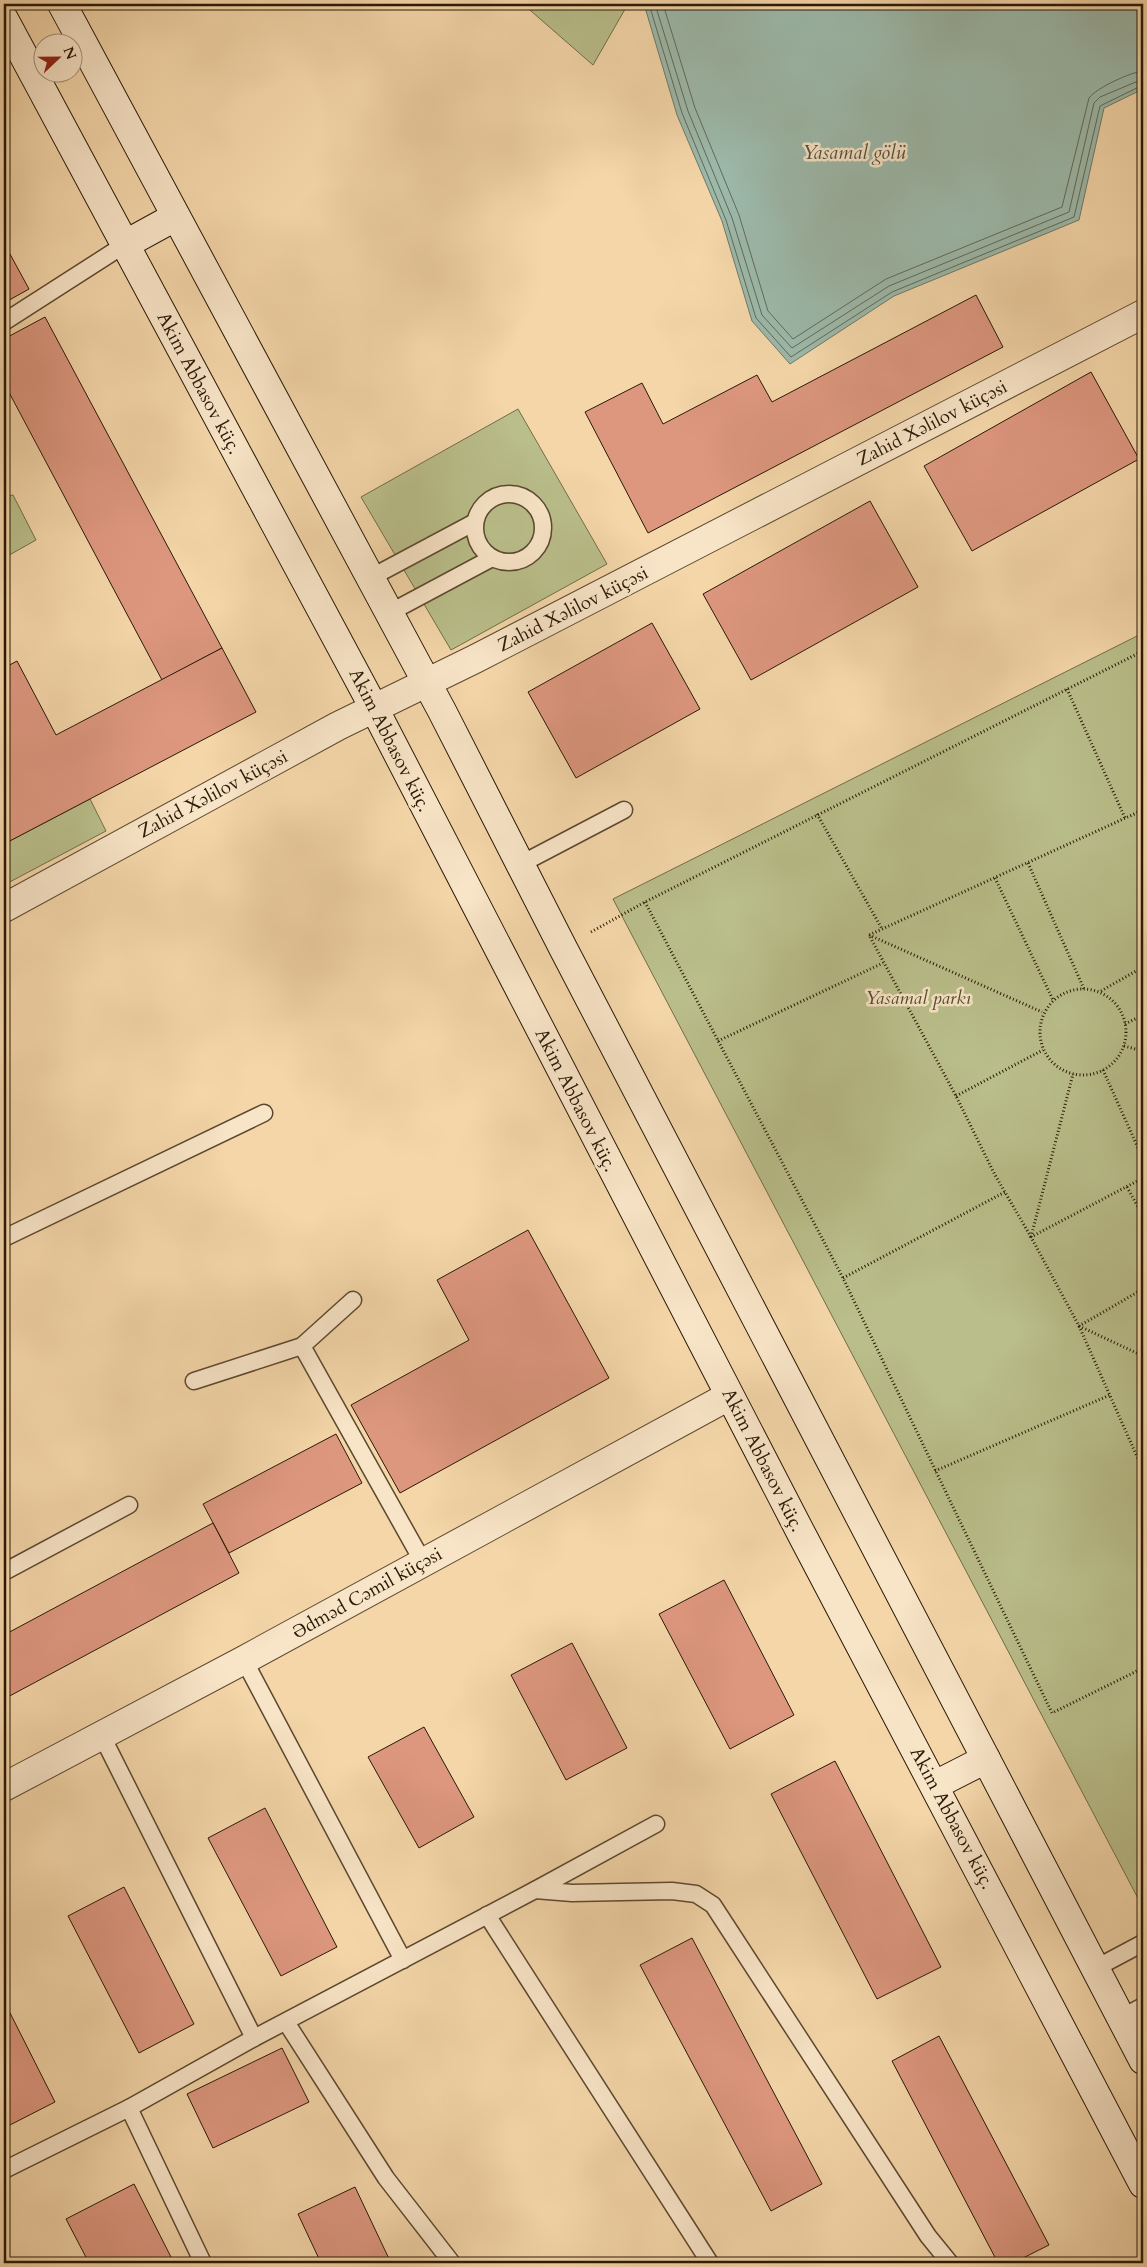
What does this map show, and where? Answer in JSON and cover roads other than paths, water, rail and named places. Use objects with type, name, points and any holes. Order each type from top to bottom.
[{"type":"main road","points":[[68,6],[175,217],[427,682],[563,948],[1096,1968],[1132,2012],[1143,2059]]},
{"type":"main road","name":"Akim Abbasov küç.","points":[[4,19],[374,708],[730,1396],[1143,2184]]},
{"type":"main road","points":[[124,245],[175,217]]},
{"type":"main road","name":"Zahid Xəlilov küçəsi","points":[[4,908],[374,708],[1143,314]]},
{"type":"main road","name":"Ədməd Cəmil küçəsi","points":[[4,1787],[244,1660],[730,1396]]},
{"type":"main road","points":[[935,1785],[986,1759]]},
{"type":"lane","points":[[4,322],[124,245]]},
{"type":"lane","points":[[506,494],[518,495],[529,500],[537,509],[542,519],[543,532],[540,543],[523,560],[513,563],[502,562],[483,552],[477,543],[474,532],[475,522],[478,511],[495,496],[506,494]]},
{"type":"lane","points":[[370,578],[475,522]]},
{"type":"lane","points":[[389,613],[492,558]]},
{"type":"lane","points":[[521,864],[624,810]]},
{"type":"lane","points":[[4,1238],[264,1113]]},
{"type":"lane","points":[[194,1381],[302,1346],[353,1300]]},
{"type":"lane","points":[[302,1346],[423,1562]]},
{"type":"lane","points":[[4,1572],[128,1505]]},
{"type":"lane","points":[[244,1660],[404,1960]]},
{"type":"lane","points":[[102,1736],[254,2038]]},
{"type":"lane","points":[[4,2170],[129,2108],[254,2038],[404,1960],[656,1824]]},
{"type":"lane","points":[[535,1890],[572,1893],[672,1891],[696,1894],[713,1905],[928,2236],[950,2263]]},
{"type":"lane","points":[[487,1915],[710,2263]]},
{"type":"lane","points":[[1096,1968],[1143,1943]]},
{"type":"lane","points":[[286,2022],[386,2178],[452,2263]]},
{"type":"lane","points":[[129,2108],[203,2263]]},
{"type":"water","name":"Yasamal gölü","points":[[644,4],[1143,4],[1143,89],[1104,108],[1079,220],[894,296],[790,364],[752,321],[722,221],[677,115]]},
{"type":"park label","name":"Yasamal parkı","points":[[918,998]]}]
